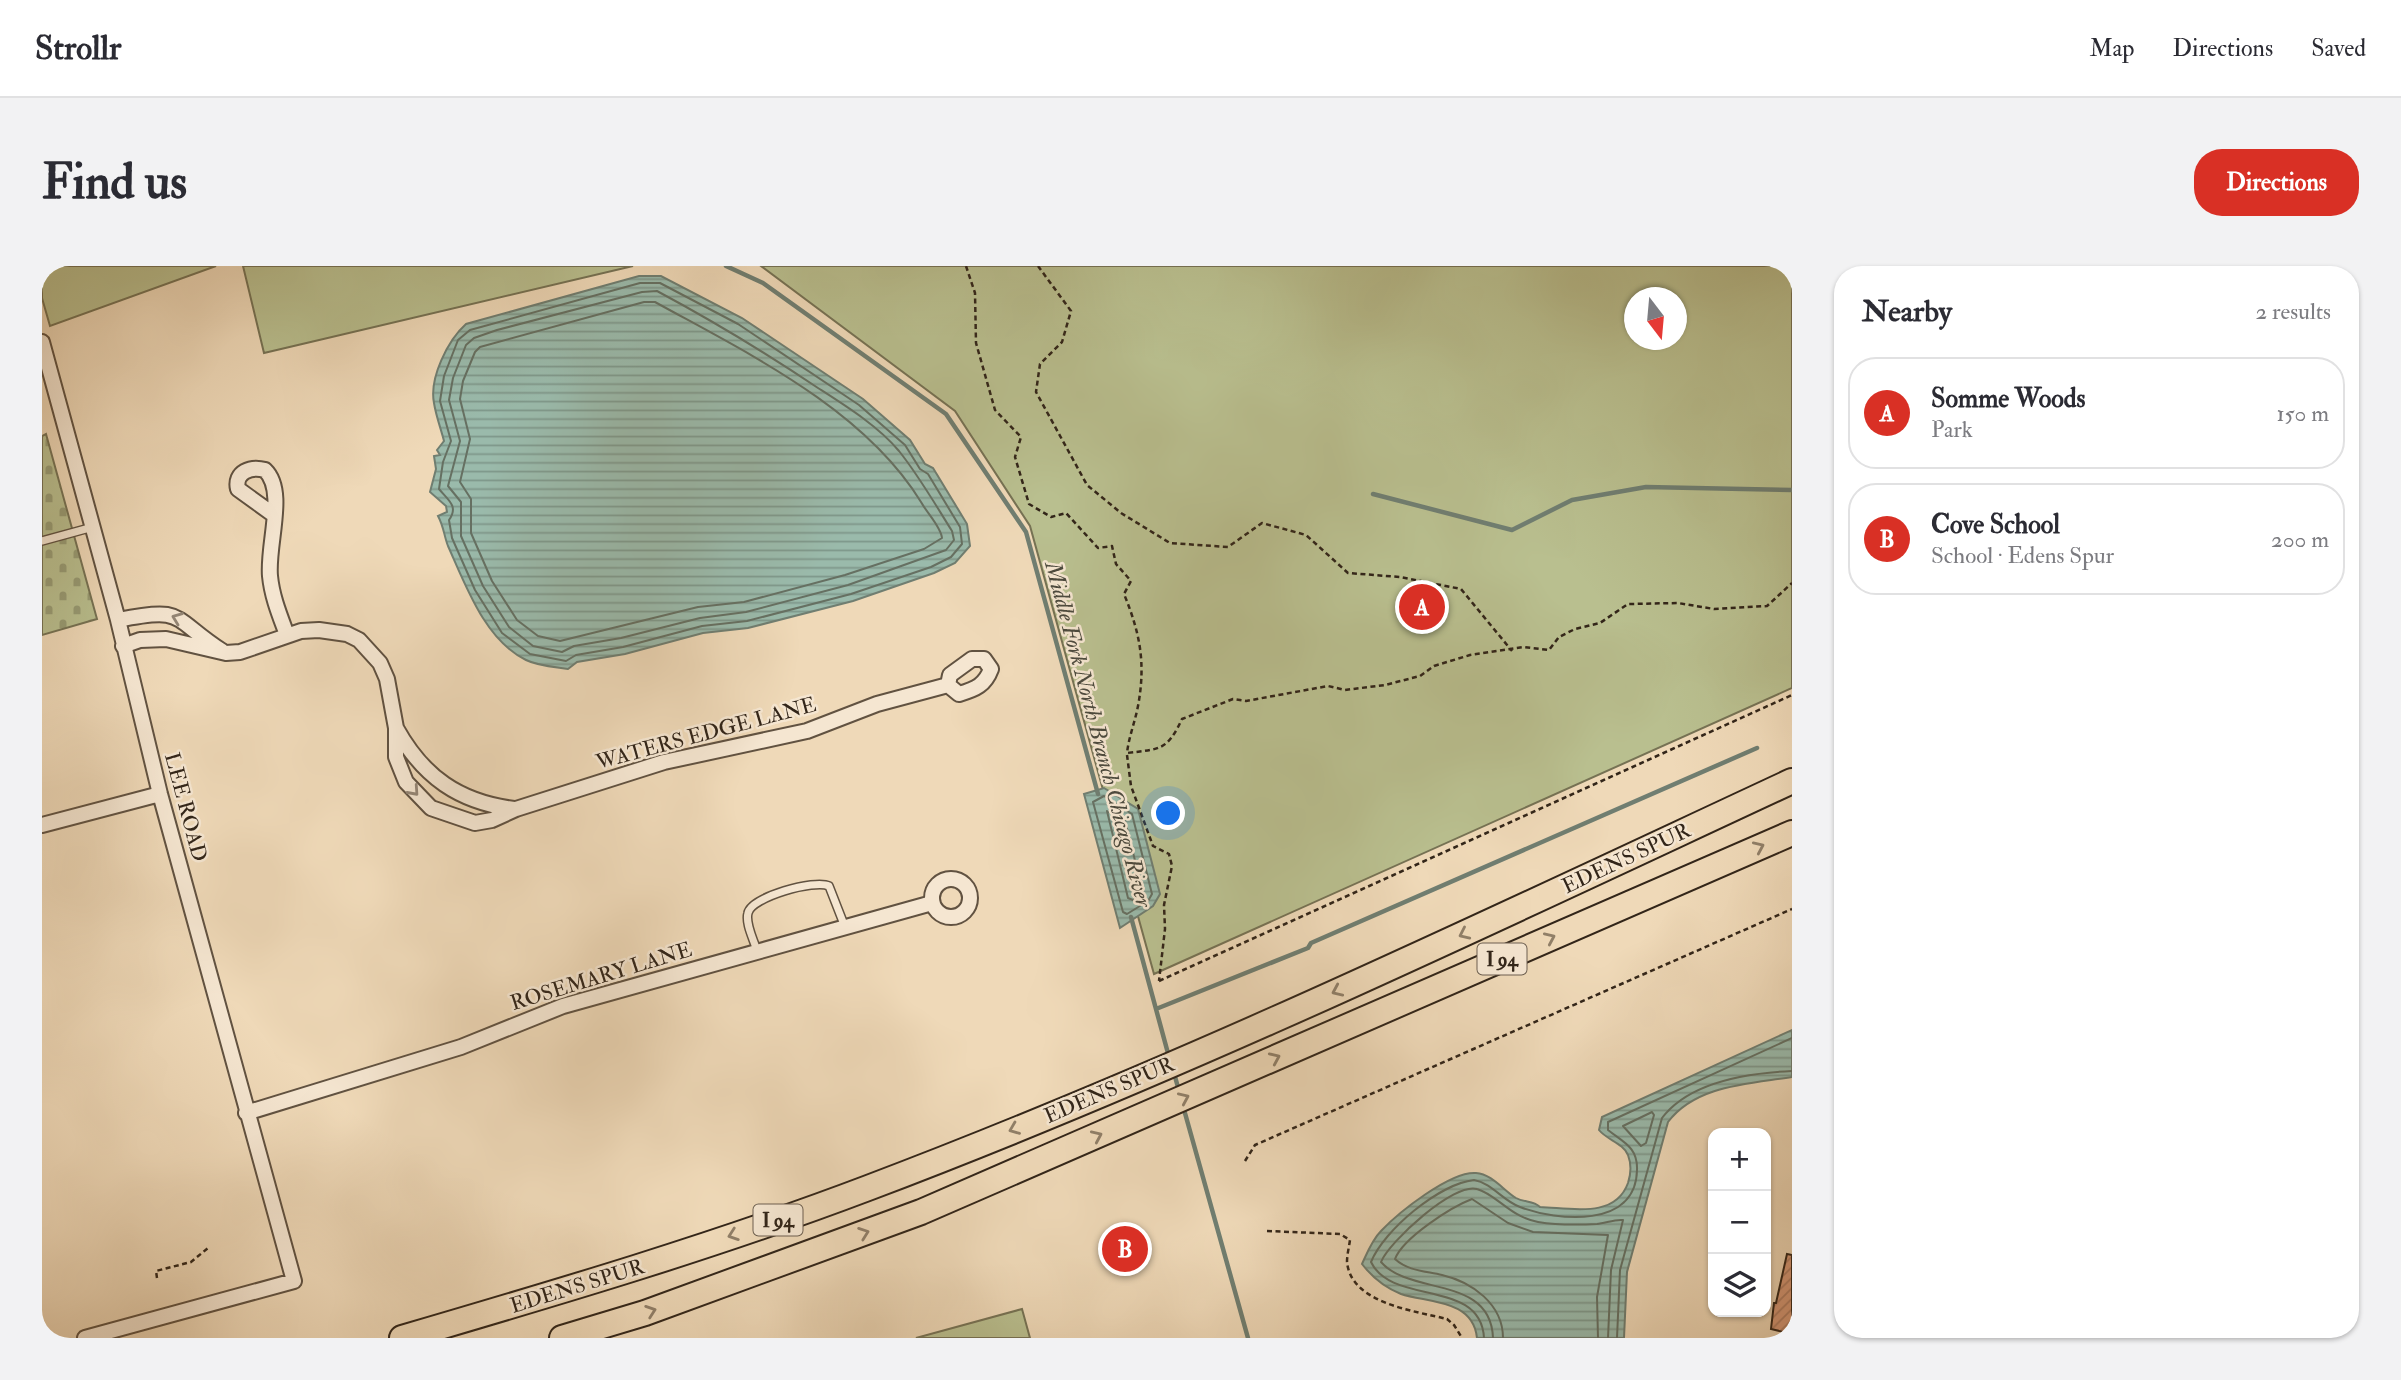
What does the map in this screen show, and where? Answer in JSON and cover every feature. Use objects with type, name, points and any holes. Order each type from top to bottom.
[{"type":"highway","name":"EDENS SPUR","points":[[402,1338],[624,1273],[867,1189],[1146,1076],[1400,963],[1792,781]]},
{"type":"highway","name":"EDENS SPUR","points":[[562,1338],[645,1313],[921,1212],[1792,832]]},
{"type":"street","name":"LEE ROAD","points":[[42,342],[94,527],[160,794],[294,1281],[85,1338]]},
{"type":"street","points":[[274,515],[269,546],[271,582],[287,635]]},
{"type":"street","points":[[118,620],[170,614],[190,623],[226,653]]},
{"type":"street","name":"WATERS EDGE LANE","points":[[123,646],[140,640],[166,639],[226,653],[254,649],[287,635],[319,630],[347,634],[359,640],[380,663],[387,679],[396,728],[398,768],[406,782],[430,808],[475,823],[492,820],[516,809],[664,762],[807,731],[877,704],[948,685]]},
{"type":"street","name":"WATERS EDGE LANE","points":[[396,728],[421,766],[452,792],[474,801],[516,809]]},
{"type":"street","points":[[42,825],[160,794]]},
{"type":"street","name":"ROSEMARY LANE","points":[[246,1113],[461,1047],[563,1006],[932,903]]},
{"type":"lane","points":[[42,541],[94,527]]},
{"type":"lane","points":[[757,951],[748,920],[751,906],[757,901],[804,885],[829,886],[845,927]]},
{"type":"path","points":[[966,266],[975,293],[976,343],[995,410],[1021,437],[1015,457],[1029,504],[1051,517],[1066,513],[1098,548],[1112,546],[1116,564],[1131,581],[1124,594],[1138,629],[1141,672],[1138,706],[1127,753],[1131,786],[1153,846],[1169,854],[1172,866],[1164,905],[1165,929],[1159,981],[1792,695]]},
{"type":"path","points":[[1038,266],[1071,311],[1062,342],[1040,364],[1036,392],[1087,485],[1121,513],[1170,543],[1228,547],[1262,523],[1306,535],[1348,573],[1400,578],[1461,589],[1512,651]]},
{"type":"path","points":[[1127,753],[1162,749],[1174,736],[1182,719],[1233,699],[1246,701],[1328,686],[1345,690],[1385,685],[1420,676],[1434,666],[1458,659],[1534,647],[1549,650],[1559,637],[1575,629],[1600,623],[1628,604],[1678,603],[1714,609],[1767,606],[1792,583]]},
{"type":"path","points":[[1245,1161],[1255,1145],[1792,909]]},
{"type":"path","points":[[1267,1231],[1340,1234],[1350,1240],[1347,1264],[1358,1286],[1393,1307],[1447,1319],[1462,1338]]},
{"type":"path","points":[[157,1278],[156,1271],[191,1262],[208,1248]]},
{"type":"green space","points":[[42,266],[216,266],[50,326],[42,298]]},
{"type":"green space","points":[[243,266],[633,266],[264,353]]},
{"type":"green space","points":[[761,266],[1792,266],[1792,688],[1154,974],[1030,526],[955,411]]},
{"type":"green space","points":[[46,434],[97,619],[42,635],[42,436]]},
{"type":"green space","points":[[1022,1309],[1030,1338],[916,1338]]},
{"type":"water","points":[[639,276],[661,276],[742,318],[863,399],[910,440],[925,464],[933,468],[967,524],[970,546],[955,563],[934,573],[853,601],[748,628],[703,633],[625,654],[577,662],[568,669],[536,664],[512,651],[488,626],[478,610],[448,546],[438,516],[447,512],[446,506],[430,492],[436,469],[434,456],[440,455],[437,450],[444,441],[433,393],[437,371],[447,349],[466,324]]},
{"type":"water","points":[[1104,788],[1138,809],[1160,894],[1153,906],[1120,928],[1084,794]]},
{"type":"water","points":[[1792,1030],[1792,1077],[1708,1093],[1693,1100],[1668,1122],[1627,1272],[1624,1338],[1477,1338],[1474,1325],[1458,1309],[1395,1292],[1362,1264],[1378,1235],[1399,1214],[1425,1194],[1465,1174],[1487,1176],[1516,1198],[1540,1207],[1591,1209],[1613,1202],[1622,1194],[1628,1183],[1630,1161],[1622,1147],[1599,1130],[1602,1117]]},
{"type":"building","points":[[1787,1254],[1792,1255],[1792,1334],[1771,1329],[1774,1303]]},
{"type":"waterway","name":"Middle Fork North Branch Chicago River","points":[[726,266],[763,283],[946,414],[1026,532],[1098,794]]},
{"type":"waterway","points":[[1373,494],[1512,530],[1572,500],[1646,487],[1792,490]]},
{"type":"waterway","points":[[1156,1009],[1308,948],[1311,943],[1757,748]]},
{"type":"waterway","name":"Middle Fork North Branch Chicago River","points":[[1131,917],[1169,1057]]},
{"type":"waterway","name":"Middle Fork North Branch Chicago River","points":[[1174,1073],[1179,1091]]},
{"type":"waterway","name":"Middle Fork North Branch Chicago River","points":[[1183,1106],[1248,1338]]},
{"type":"place","name":"Somme Woods","points":[[1422,607]]},
{"type":"place","name":"Cove School","points":[[1125,1249]]}]
